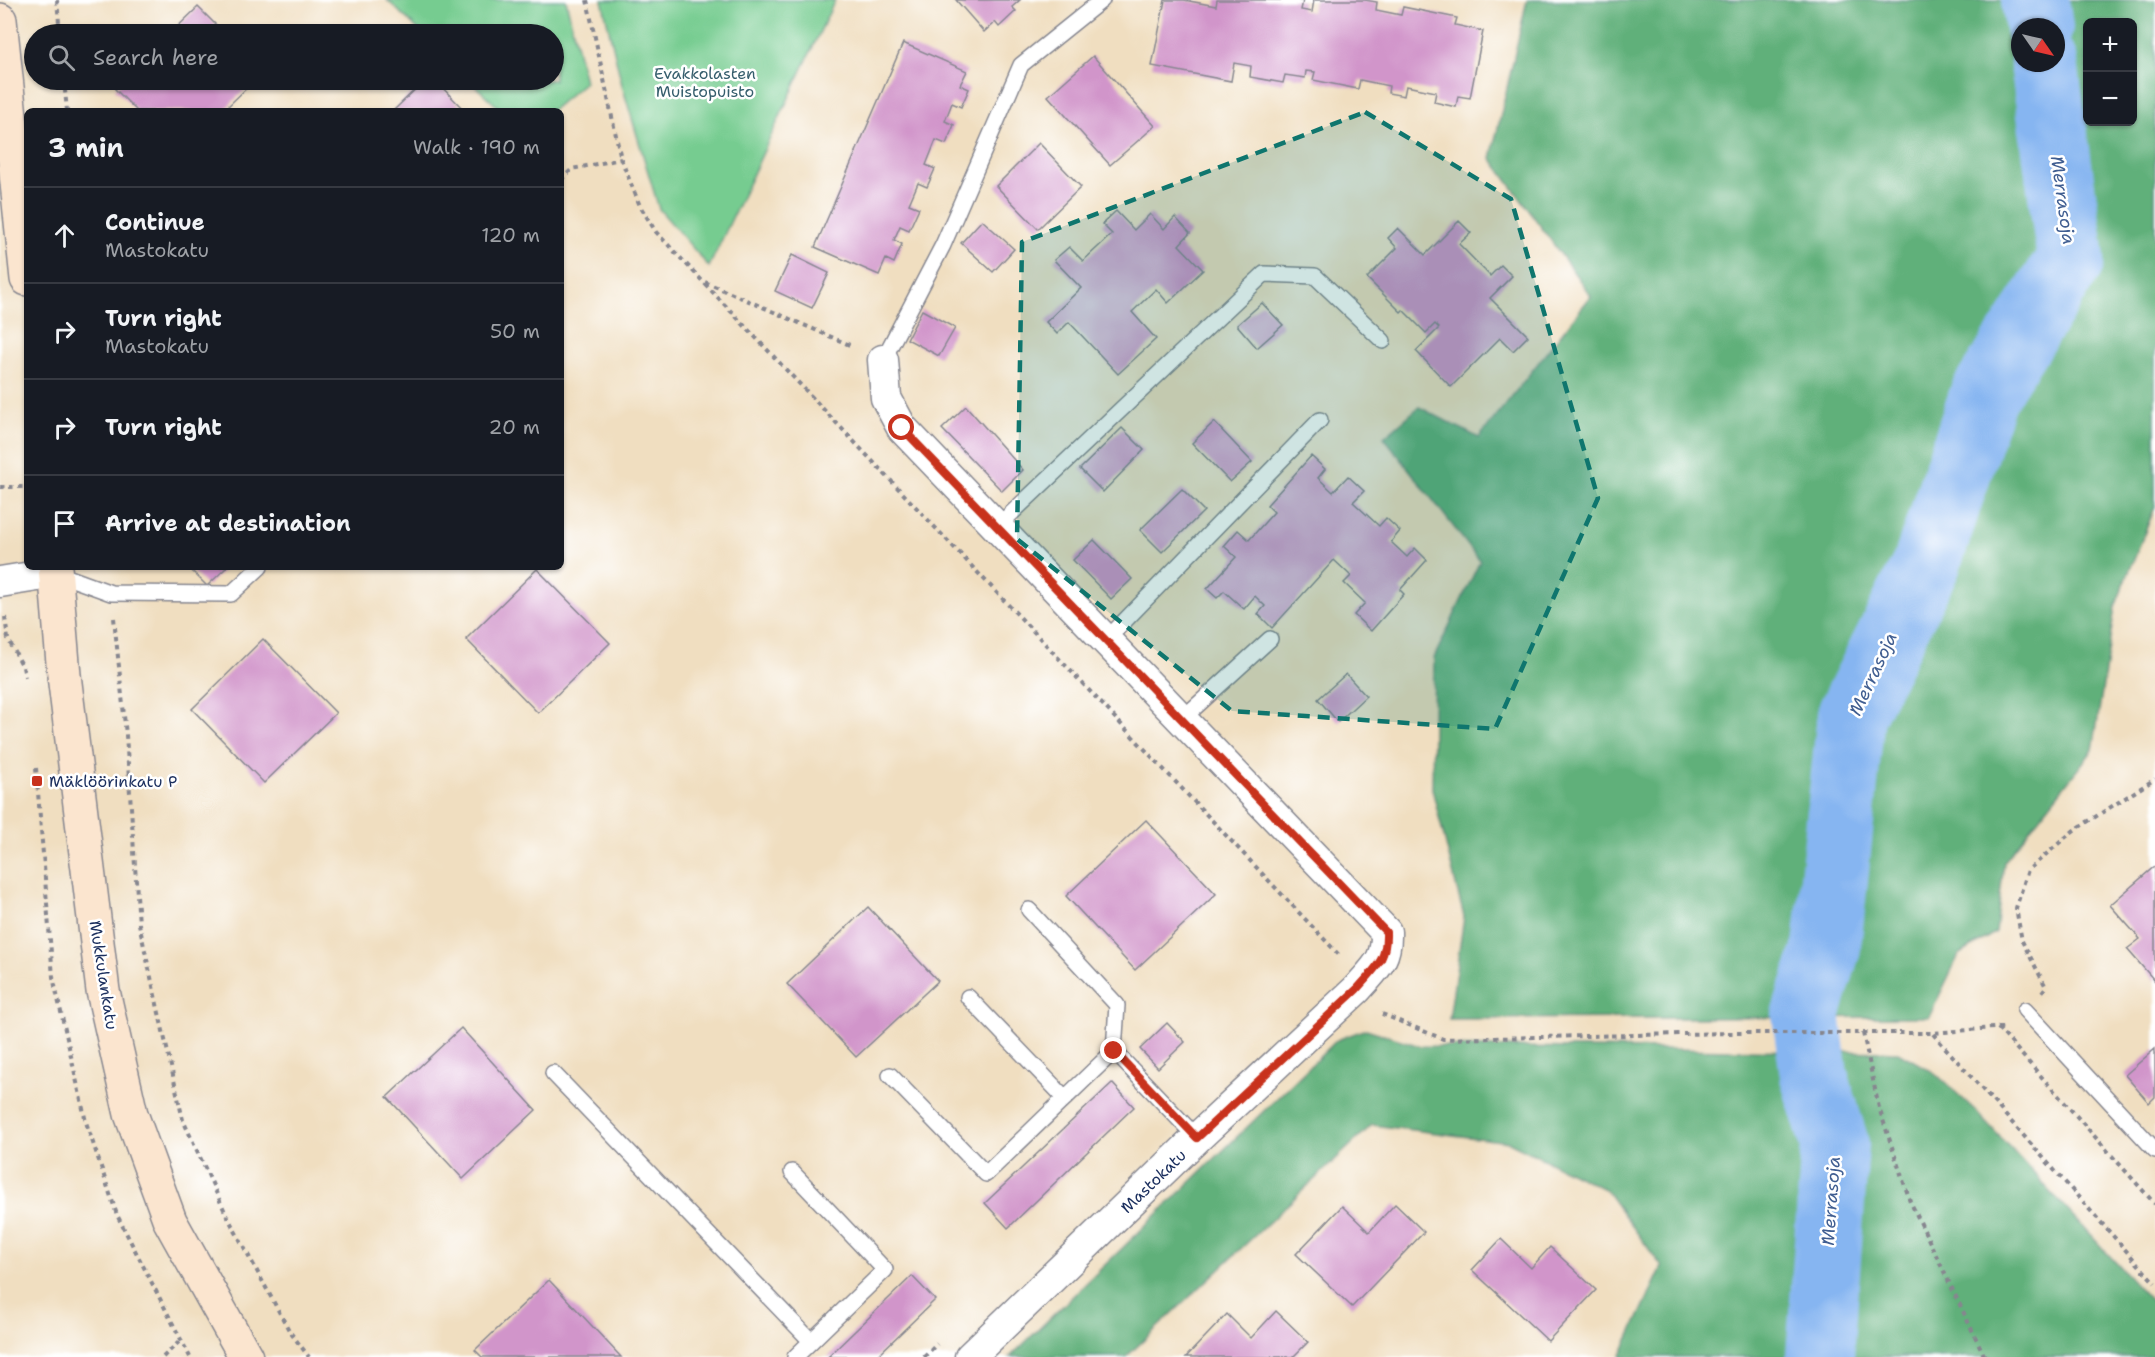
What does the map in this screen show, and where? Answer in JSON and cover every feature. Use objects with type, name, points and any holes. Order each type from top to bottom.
[{"type":"street","points":[[0,20],[24,250]]},
{"type":"street","name":"Mastokatu","points":[[883,360],[885,398],[902,428],[998,525],[1181,720],[1386,932],[1386,949],[1380,962],[1357,989],[1197,1138],[970,1357]]},
{"type":"street","points":[[0,582],[56,570]]},
{"type":"street","name":"Mukkulankatu","points":[[56,570],[64,675],[103,991],[131,1114],[170,1221],[246,1357]]},
{"type":"lane","points":[[883,360],[943,245],[1020,65],[1102,0]]},
{"type":"lane","points":[[998,525],[1263,274],[1316,276],[1383,341]]},
{"type":"lane","points":[[1106,640],[1320,420]]},
{"type":"lane","points":[[56,570],[111,593],[231,594],[257,570]]},
{"type":"lane","points":[[1181,720],[1269,639]]},
{"type":"lane","points":[[890,1075],[986,1174],[1114,1051],[1117,1005],[1029,910]]},
{"type":"lane","points":[[968,997],[1065,1098]]},
{"type":"lane","points":[[2025,1010],[2155,1150]]},
{"type":"lane","points":[[1114,1051],[1197,1138]]},
{"type":"lane","points":[[553,1074],[812,1341]]},
{"type":"lane","points":[[792,1172],[885,1270],[795,1357]]},
{"type":"path","points":[[57,0],[59,24]]},
{"type":"path","points":[[65,90],[67,108]]},
{"type":"path","points":[[564,177],[572,170],[621,159]]},
{"type":"path","points":[[701,281],[883,360]]},
{"type":"path","points":[[0,487],[24,487]]},
{"type":"path","points":[[111,593],[126,735],[139,924],[183,1120],[226,1214],[290,1332],[309,1357]]},
{"type":"path","points":[[1732,1033],[1932,1034],[2012,1026],[2046,987],[2022,941],[2016,908],[2028,870],[2073,831],[2155,779]]},
{"type":"path","points":[[1998,1028],[2155,1204]]},
{"type":"path","points":[[1862,1033],[1879,1108],[1910,1201],[1985,1357]]},
{"type":"path","points":[[1932,1034],[2155,1283]]},
{"type":"path","points":[[163,1357],[180,1341]]},
{"type":"highlighted area","points":[[1365,112],[1511,199],[1598,498],[1495,729],[1232,711],[1017,539],[1022,242]]},
{"type":"green space","points":[[387,0],[566,0],[585,82],[555,108],[499,108],[480,90],[564,90],[564,24],[412,24]]},
{"type":"green space","name":"Evakkolasten Muistopuisto","points":[[602,0],[835,0],[709,267],[659,209],[622,85]]},
{"type":"green space","points":[[1527,0],[2155,0],[2155,507],[2115,607],[2093,750],[2004,862],[1996,932],[1959,955],[1929,1017],[1449,1019],[1464,917],[1432,789],[1434,658],[1480,561],[1384,437],[1419,407],[1479,438],[1591,296],[1491,158]]},
{"type":"green space","points":[[1366,1029],[1420,1046],[1898,1052],[1935,1073],[1977,1112],[2155,1305],[2155,1357],[1620,1357],[1662,1267],[1606,1190],[1509,1142],[1372,1125],[1126,1357],[1010,1357],[1337,1040]]},
{"type":"building","points":[[956,0],[1020,0],[1012,7],[1016,11],[999,27],[995,22],[984,32]]},
{"type":"building","points":[[1165,0],[1184,0],[1216,6],[1217,0],[1296,0],[1303,1],[1301,10],[1312,12],[1314,0],[1365,0],[1377,2],[1376,10],[1401,15],[1403,7],[1457,18],[1455,25],[1483,31],[1470,98],[1458,96],[1456,107],[1434,102],[1436,92],[1406,86],[1404,96],[1388,93],[1389,86],[1360,80],[1358,89],[1313,80],[1315,72],[1306,71],[1305,78],[1285,75],[1283,83],[1250,77],[1251,66],[1234,63],[1231,81],[1152,66]]},
{"type":"building","points":[[198,7],[215,24],[180,24]]},
{"type":"building","points":[[903,43],[967,71],[960,85],[969,89],[961,107],[952,103],[945,121],[954,125],[946,144],[936,140],[926,165],[935,169],[927,187],[918,183],[909,204],[919,208],[909,230],[900,226],[894,240],[902,244],[894,263],[886,259],[879,275],[815,247]]},
{"type":"building","points":[[1093,56],[1155,126],[1110,165],[1048,96]]},
{"type":"building","points":[[116,90],[245,90],[226,108],[134,108]]},
{"type":"building","points":[[415,90],[445,90],[462,108],[396,108]]},
{"type":"building","points":[[1039,143],[1081,187],[1038,229],[996,186]]},
{"type":"building","points":[[1116,211],[1134,230],[1150,214],[1164,229],[1175,217],[1190,233],[1179,245],[1203,270],[1168,303],[1156,289],[1132,312],[1156,339],[1118,374],[1069,322],[1057,334],[1046,322],[1081,288],[1054,260],[1069,247],[1083,261],[1112,234],[1102,224]]},
{"type":"building","points":[[982,220],[1014,249],[993,272],[961,243]]},
{"type":"building","points":[[1459,221],[1471,233],[1459,244],[1490,276],[1501,265],[1512,276],[1490,298],[1528,336],[1513,351],[1500,338],[1451,387],[1416,351],[1439,328],[1435,324],[1426,333],[1367,278],[1397,248],[1388,238],[1398,228],[1425,255]]},
{"type":"building","points":[[792,255],[829,273],[812,308],[775,291]]},
{"type":"building","points":[[1262,303],[1283,325],[1257,348],[1237,325]]},
{"type":"building","points":[[922,310],[955,328],[939,356],[907,339]]},
{"type":"building","points":[[966,406],[1023,470],[1002,491],[942,429]]},
{"type":"building","points":[[1214,422],[1252,462],[1230,482],[1192,443]]},
{"type":"building","points":[[1122,428],[1144,450],[1103,492],[1080,469]]},
{"type":"building","points":[[1311,456],[1325,469],[1318,478],[1333,492],[1348,476],[1364,491],[1353,502],[1379,526],[1386,518],[1400,531],[1391,542],[1407,557],[1415,548],[1427,560],[1400,590],[1404,594],[1371,631],[1354,615],[1365,603],[1344,583],[1351,576],[1334,560],[1272,628],[1258,614],[1265,606],[1255,596],[1244,609],[1224,591],[1217,598],[1207,589],[1236,557],[1224,546],[1238,530],[1249,540],[1274,512],[1267,505]]},
{"type":"building","points":[[1182,489],[1204,511],[1162,552],[1140,530]]},
{"type":"building","points":[[1094,540],[1132,579],[1111,599],[1073,560]]},
{"type":"building","points":[[191,570],[224,570],[207,586]]},
{"type":"building","points":[[538,570],[610,643],[538,713],[466,639]]},
{"type":"building","points":[[263,639],[336,713],[264,783],[192,709]]},
{"type":"building","points":[[1346,674],[1366,696],[1338,722],[1318,699]]},
{"type":"building","points":[[1146,820],[1216,894],[1135,970],[1066,896]]},
{"type":"building","points":[[2155,866],[2155,981],[2127,949],[2140,939],[2110,905]]},
{"type":"building","points":[[868,907],[938,981],[856,1057],[787,984]]},
{"type":"building","points":[[1167,1023],[1185,1042],[1158,1068],[1140,1049]]},
{"type":"building","points":[[461,1028],[536,1110],[463,1179],[387,1097]]},
{"type":"building","points":[[2155,1049],[2155,1097],[2149,1103],[2125,1075]]},
{"type":"building","points":[[1112,1083],[1134,1107],[1008,1228],[985,1203]]},
{"type":"building","points":[[1395,1204],[1424,1232],[1352,1307],[1296,1254],[1342,1206],[1369,1232]]},
{"type":"building","points":[[1501,1239],[1531,1268],[1550,1247],[1596,1290],[1548,1341],[1472,1270]]},
{"type":"building","points":[[912,1276],[935,1300],[876,1357],[828,1357]]},
{"type":"building","points":[[549,1280],[621,1357],[482,1357],[475,1350]]},
{"type":"building","points":[[1276,1311],[1308,1342],[1293,1357],[1186,1357],[1227,1314],[1251,1338]]},
{"type":"waterway","name":"Merrasoja","points":[[2035,0],[2038,18]]},
{"type":"waterway","name":"Merrasoja","points":[[1820,1357],[1835,1144],[1814,1076],[1806,1014],[1827,947],[1851,715],[1927,563],[1983,396],[2071,259],[2045,72]]},
{"type":"place","name":"Mäklöörinkatu P","points":[[37,781]]},
{"type":"route","points":[[902,428],[998,525],[1181,720],[1386,932],[1386,949],[1380,962],[1357,989],[1197,1138],[1114,1051]]}]
